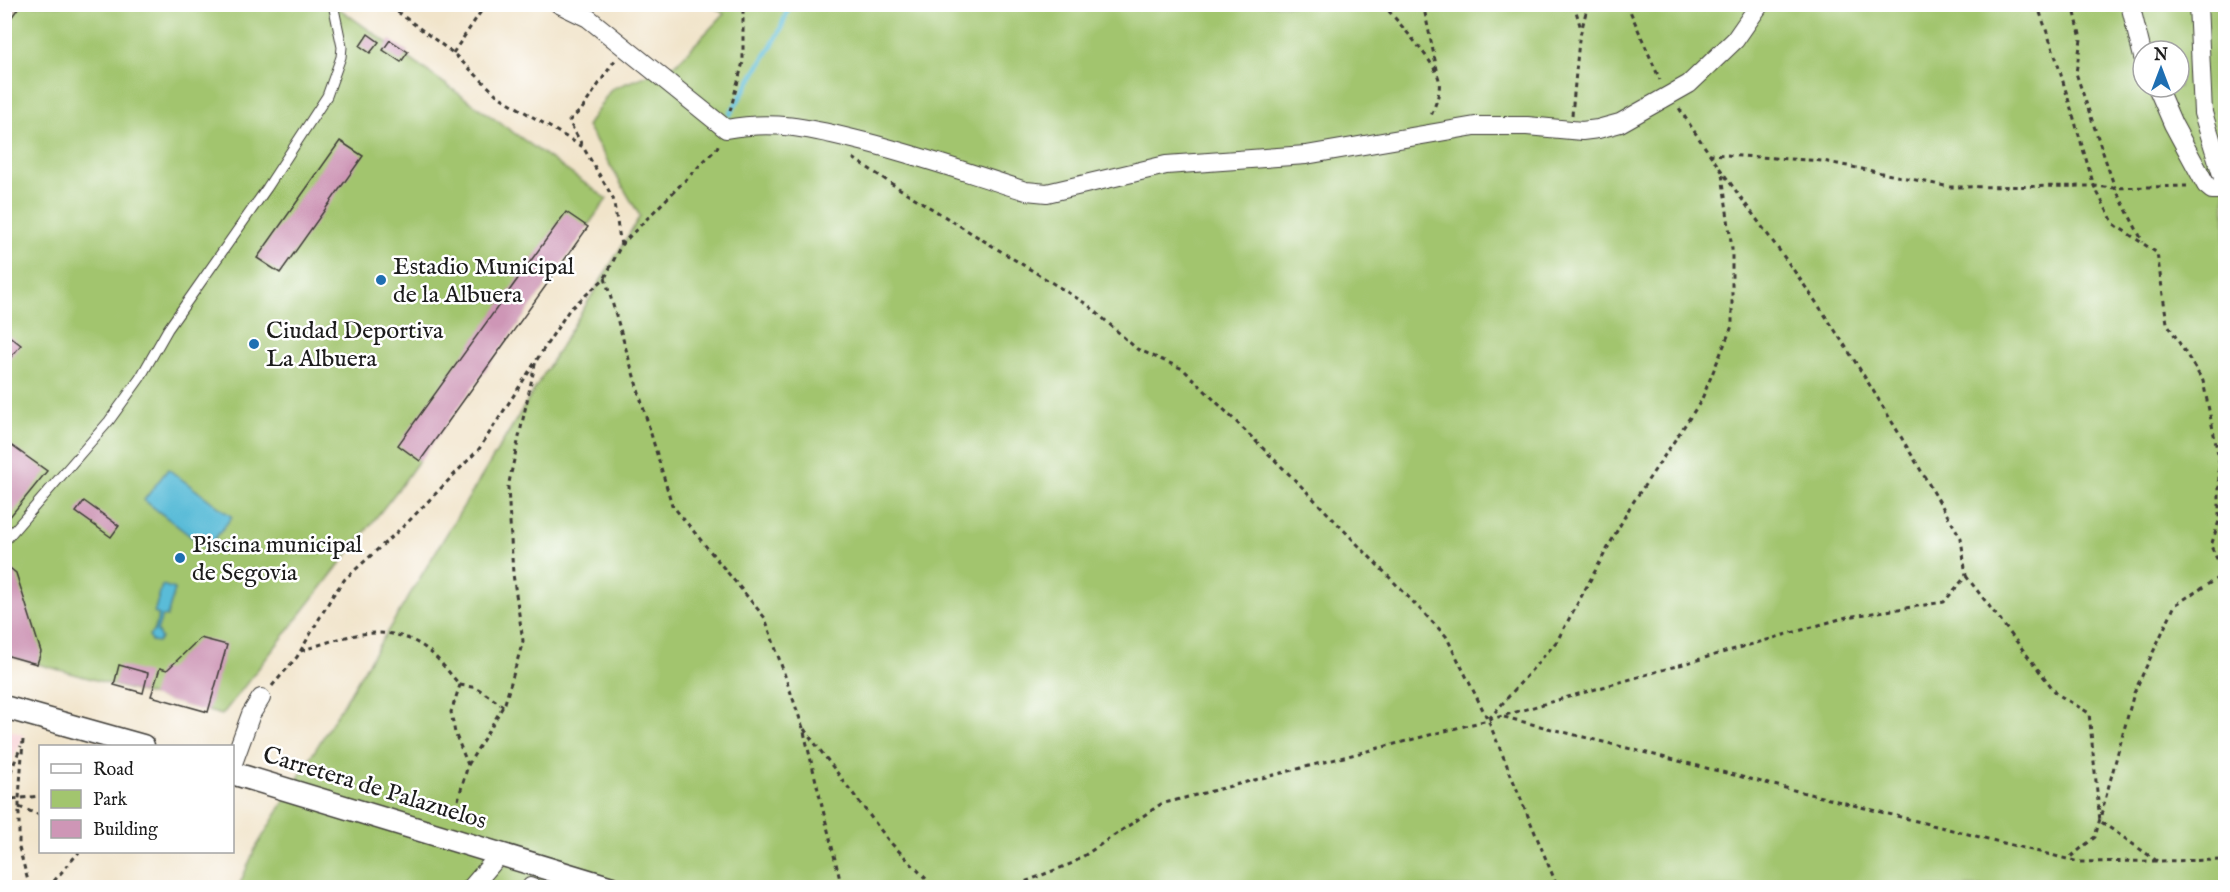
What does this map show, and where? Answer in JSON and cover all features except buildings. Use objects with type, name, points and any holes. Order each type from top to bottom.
[{"type":"street","points":[[559,4],[588,18],[726,129],[748,125],[797,126],[892,148],[1026,191],[1047,193],[1166,165],[1306,155],[1475,126],[1527,126],[1582,131],[1620,123],[1689,84],[1735,40],[1760,4]]},
{"type":"street","points":[[2130,4],[2139,39]]},
{"type":"street","points":[[2162,99],[2206,185],[2217,191],[2222,190],[2224,184],[2203,113],[2198,4]]},
{"type":"street","points":[[234,764],[251,714],[261,698]]},
{"type":"street","points":[[4,707],[136,745]]},
{"type":"street","name":"Carretera de Palazuelos","points":[[234,767],[281,787],[612,888]]},
{"type":"street","name":"Carretera de Palazuelos","points":[[471,888],[501,853]]},
{"type":"lane","points":[[4,542],[109,421],[140,378],[168,329],[267,188],[327,96],[336,77],[342,47],[333,4]]},
{"type":"path","points":[[478,4],[483,9]]},
{"type":"path","points":[[453,53],[486,4]]},
{"type":"path","points":[[261,698],[300,652],[333,595],[345,579],[408,522],[479,450],[569,310],[605,278],[621,244],[717,148],[726,129],[742,62],[743,4]]},
{"type":"path","points":[[1383,4],[1430,63],[1439,78]]},
{"type":"path","points":[[1423,4],[1439,78],[1438,98],[1423,135]]},
{"type":"path","points":[[1574,4],[1582,30]]},
{"type":"path","points":[[1556,129],[1573,115],[1579,40],[1588,4]]},
{"type":"path","points":[[1627,4],[1659,78],[1709,154],[1758,219],[1836,332],[1961,538],[1966,576],[2057,694],[2089,713],[2100,821],[2157,861]]},
{"type":"path","points":[[2037,4],[2056,58],[2094,186],[2114,224],[2157,253],[2167,323],[2203,381],[2219,459],[2219,521],[2211,546],[2224,574],[2175,605],[2134,693],[2095,837],[2068,859]]},
{"type":"path","points":[[2073,4],[2081,39],[2076,73],[2115,188],[2144,244]]},
{"type":"path","points":[[387,5],[453,53],[498,96],[583,147]]},
{"type":"path","points":[[621,244],[613,198],[569,121],[582,109],[624,46]]},
{"type":"path","points":[[846,153],[1088,305],[1137,349],[1183,369],[1305,490],[1446,636],[1488,720],[1558,888]]},
{"type":"path","points":[[1709,154],[1822,161],[1950,187],[2094,186],[2115,188],[2206,185]]},
{"type":"path","points":[[1488,720],[1557,641],[1630,507],[1701,401],[1732,326],[1732,249],[1722,171]]},
{"type":"path","points":[[605,278],[672,505],[765,618],[803,728],[842,888]]},
{"type":"path","points":[[448,837],[468,765],[503,706],[519,660],[523,640],[513,574],[508,487],[537,358]]},
{"type":"path","points":[[1009,888],[1073,863],[1161,804],[1488,720],[1847,617],[1944,602],[1966,576]]},
{"type":"path","points":[[300,652],[352,634],[391,635],[422,645],[460,685],[477,688],[503,706]]},
{"type":"path","points":[[460,685],[451,712],[455,733],[468,765]]},
{"type":"path","points":[[1502,716],[2079,862],[2226,860]]},
{"type":"path","points":[[803,728],[889,841],[934,888]]},
{"type":"path","points":[[4,789],[24,740],[19,799],[19,849],[30,888]]},
{"type":"path","points":[[4,800],[39,796]]},
{"type":"path","points":[[19,807],[39,815]]},
{"type":"path","points":[[48,888],[78,853]]},
{"type":"shaded area","points":[[4,729],[24,735],[5,776]]},
{"type":"green space","name":"Ciudad Deportiva La Albuera","points":[[5,5],[334,5],[607,199],[400,487],[222,715],[5,655]]},
{"type":"green space","points":[[711,5],[2225,5],[2225,887],[238,888],[255,849],[640,216],[587,126],[611,89],[676,64],[724,14]]},
{"type":"water","points":[[168,469],[232,517],[207,549],[144,500]]},
{"type":"water","points":[[162,585],[175,589],[167,617],[162,616],[157,631],[161,638],[158,642],[151,641],[149,635],[154,631],[159,615],[154,613]]},
{"type":"waterway","points":[[730,114],[779,33],[790,4]]},
{"type":"place","name":"Estadio Municipal de la Albuera","points":[[381,280]]},
{"type":"place","name":"Ciudad Deportiva La Albuera","points":[[254,344]]},
{"type":"place","name":"Piscina municipal de Segovia","points":[[180,558]]}]
